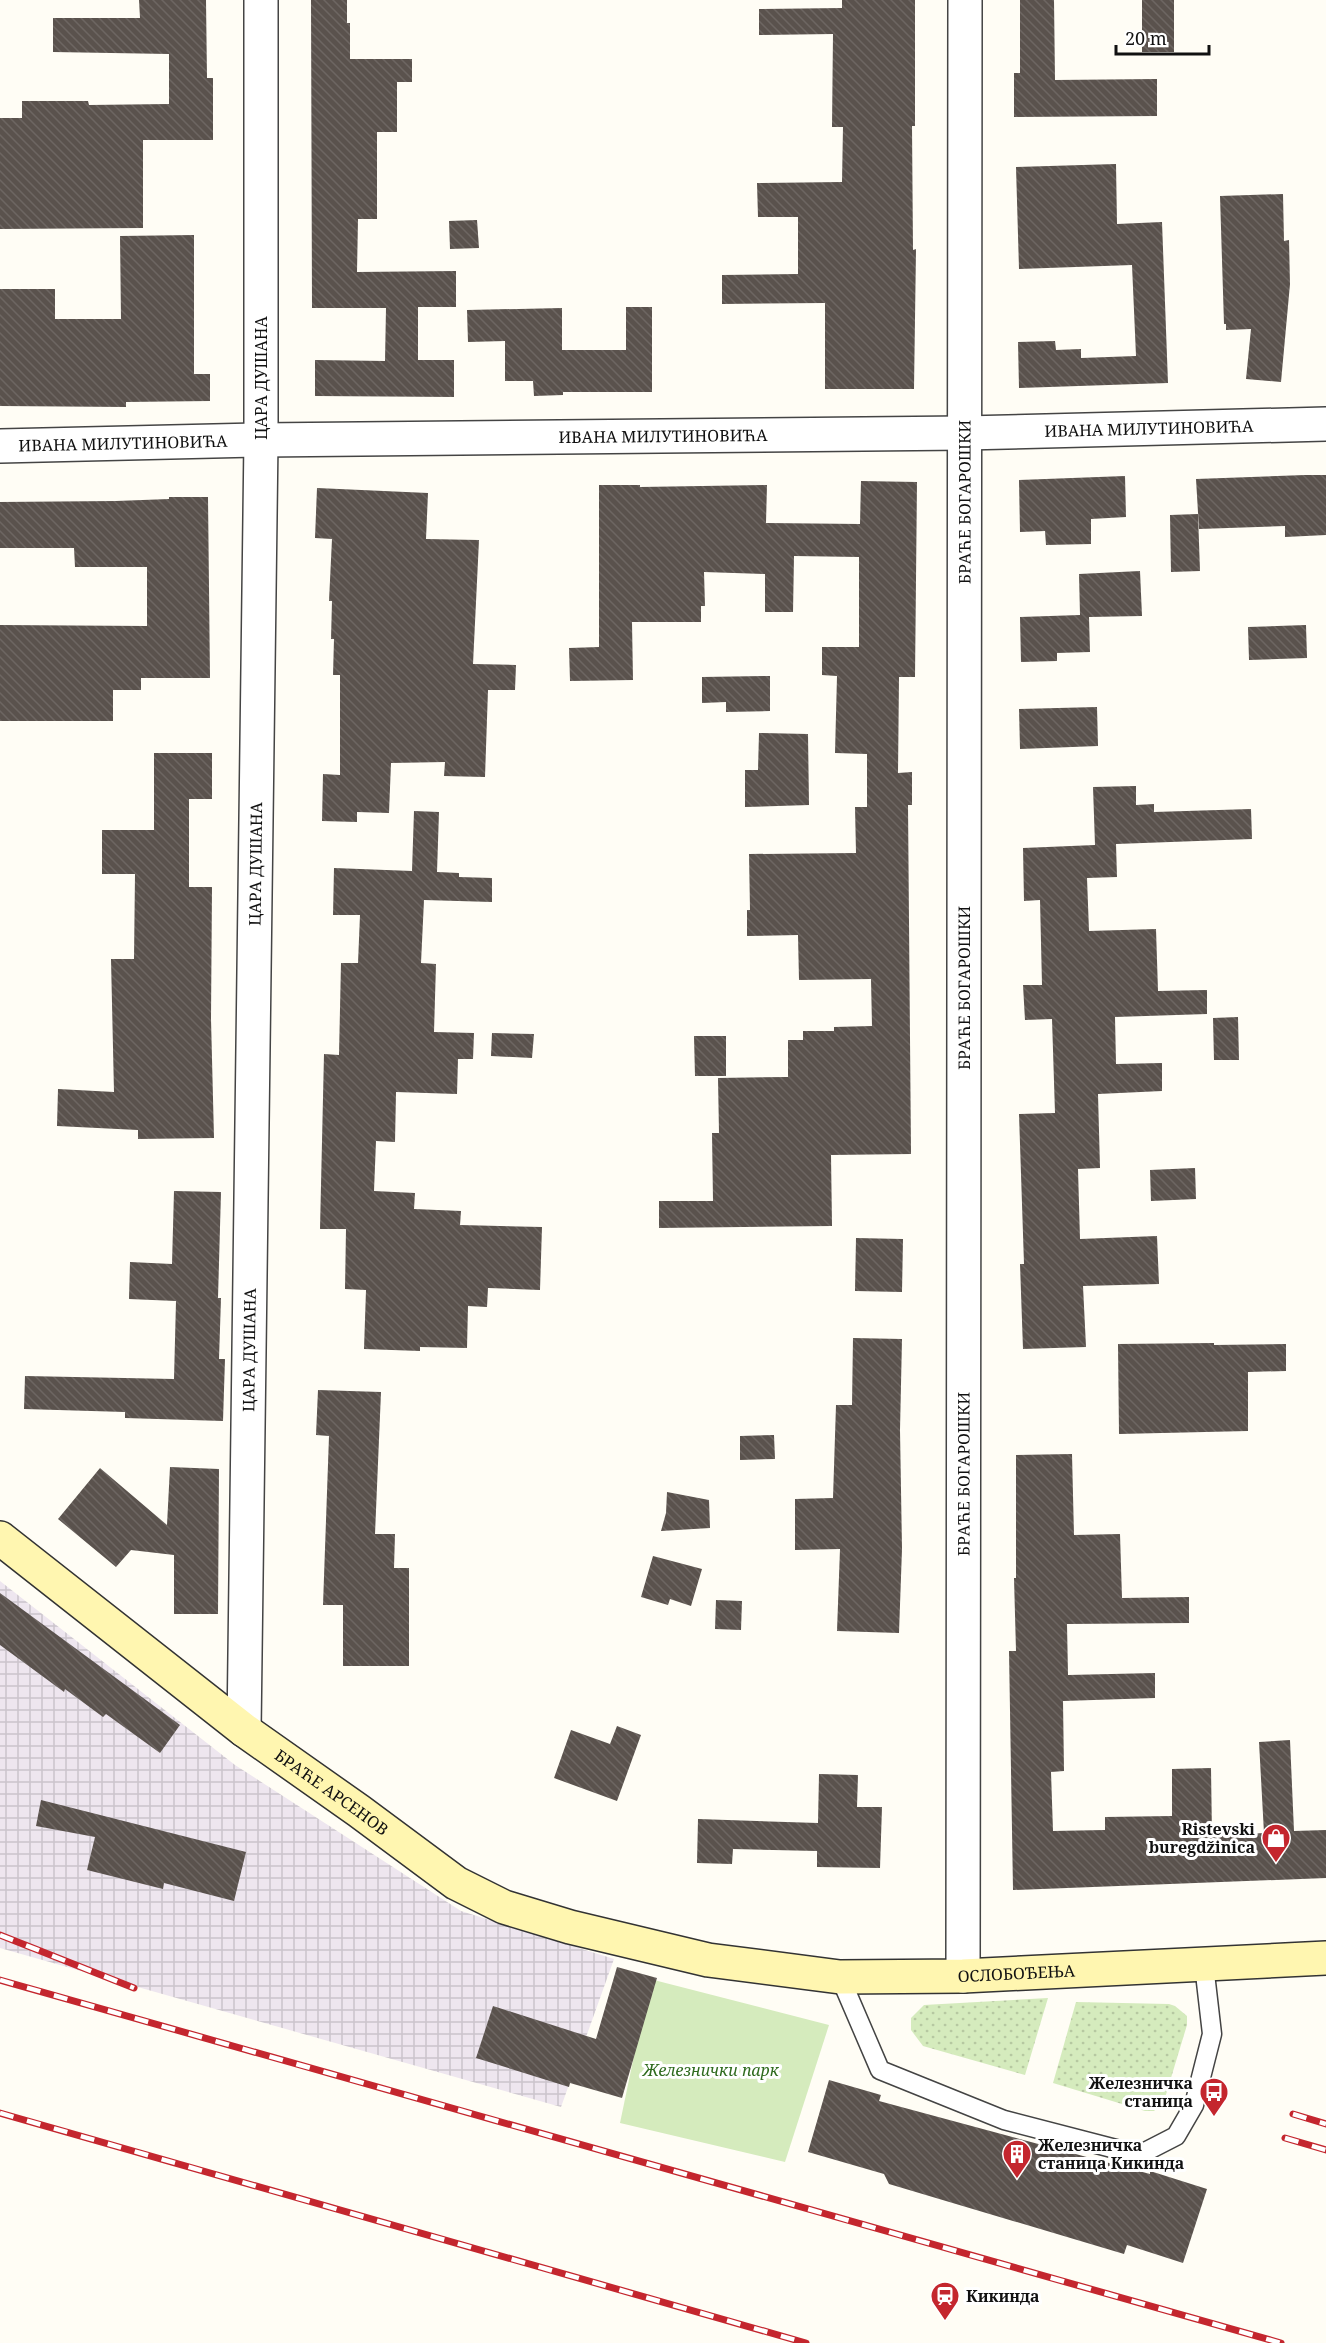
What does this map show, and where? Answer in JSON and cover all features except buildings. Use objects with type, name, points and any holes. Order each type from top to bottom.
[{"type":"main road","name":"БРАЋЕ АРСЕНОВ","points":[[0,1538],[244,1730],[359,1810],[456,1883],[504,1907],[570,1927],[708,1960]]},
{"type":"main road","name":"ОСЛОБОЂЕЊА","points":[[708,1960],[840,1977],[963,1976],[1326,1958]]},
{"type":"street","name":"ЦАРА ДУШАНА","points":[[244,1730],[261,440],[261,0]]},
{"type":"street","name":"БРАЋЕ БОГАРОШКИ","points":[[963,1976],[965,0]]},
{"type":"street","name":"ИВАНА МИЛУТИНОВИЋА","points":[[0,446],[261,440],[965,433],[1326,424]]},
{"type":"lane","points":[[840,1977],[880,2070],[1004,2120],[1139,2155],[1176,2136],[1194,2105],[1212,2034],[1204,1965]]},
{"type":"shaded area","points":[[0,1581],[235,1765],[461,1911],[614,1959],[561,2107],[0,1948]]},
{"type":"green space","name":"Железнички парк","points":[[650,1979],[829,2025],[785,2162],[620,2123]]},
{"type":"green space","points":[[1048,1998],[1025,2075],[923,2046],[911,2030],[911,2018],[924,2005]]},
{"type":"green space","points":[[1076,2002],[1169,2004],[1187,2016],[1187,2025],[1164,2101],[1154,2111],[1145,2111],[1053,2083]]},
{"type":"railway","points":[[0,1935],[134,1988]]},
{"type":"railway","points":[[0,1980],[1281,2343]]},
{"type":"railway","points":[[0,2113],[806,2343]]},
{"type":"railway","points":[[1293,2114],[1326,2124]]},
{"type":"railway","points":[[1285,2138],[1326,2150]]},
{"type":"place","name":"Ristevski buregdžinica","points":[[1276,1864]]},
{"type":"place","name":"Железничка станица","points":[[1214,2118]]},
{"type":"place","name":"Железничка станица Кикинда","points":[[1017,2180]]},
{"type":"place","name":"Кикинда","points":[[945,2322]]}]
